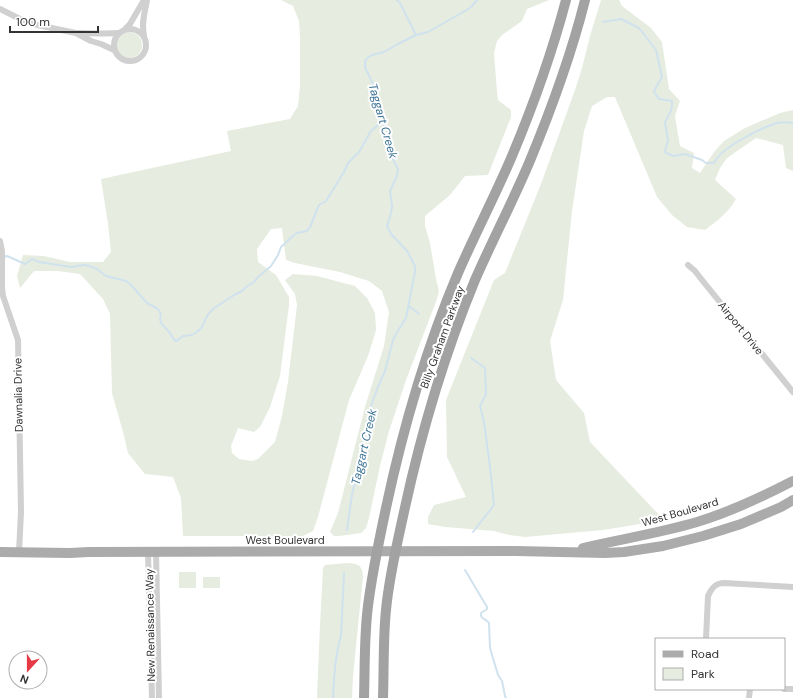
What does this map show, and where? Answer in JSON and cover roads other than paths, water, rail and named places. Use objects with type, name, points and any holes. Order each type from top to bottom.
[{"type":"highway","name":"Billy Graham Parkway","points":[[364,698],[367,620],[372,574],[401,442],[413,399],[458,273],[508,164],[526,120],[553,46],[566,0]]},
{"type":"highway","name":"Billy Graham Parkway","points":[[383,698],[386,609],[395,551],[419,447],[431,404],[444,363],[475,280],[544,127],[558,90],[585,0]]},
{"type":"main road","name":"West Boulevard","points":[[569,551],[659,532],[698,522],[736,508],[793,481]]},
{"type":"main road","name":"West Boulevard","points":[[0,552],[624,552],[663,546],[703,536],[742,524],[793,500]]},
{"type":"street","points":[[145,0],[146,10],[142,28],[146,42],[144,54],[135,61],[124,61],[116,54],[114,50],[114,40],[118,34],[130,24],[145,0]]},
{"type":"street","points":[[0,9],[20,19],[37,25],[76,34],[114,50]]},
{"type":"street","points":[[125,29],[140,32],[144,37]]},
{"type":"street","points":[[76,34],[118,34]]},
{"type":"street","name":"Dawnalia Drive","points":[[0,241],[2,251],[2,292],[6,308],[18,340],[21,512],[19,552]]},
{"type":"street","name":"Airport Drive","points":[[688,265],[793,392]]},
{"type":"street","name":"New Renaissance Way","points":[[152,552],[152,698]]},
{"type":"street","name":"New Renaissance Way","points":[[152,552],[158,698]]},
{"type":"street","points":[[706,638],[708,596],[714,586],[724,583],[793,587]]},
{"type":"waterway","points":[[397,0],[400,3],[416,35]]},
{"type":"waterway","name":"Taggart Creek","points":[[347,530],[352,494],[372,403],[385,371],[393,340],[406,318],[415,272],[415,266],[407,251],[391,234],[387,226],[392,206],[390,191],[397,176],[398,169],[390,154],[389,137],[387,129],[382,122],[378,95],[365,67],[365,62],[367,58],[372,55],[384,52],[416,35],[428,32],[465,11],[477,0]]},
{"type":"waterway","points":[[603,22],[621,19],[639,28],[656,50],[662,77],[654,92],[659,99],[672,101],[671,109],[665,122],[668,140],[665,151],[666,153],[674,156],[685,154],[706,163],[713,163],[725,151],[753,133],[777,123],[793,123]]},
{"type":"waterway","points":[[4,257],[7,256],[25,264],[32,259],[39,262],[71,267],[84,265],[97,269],[106,276],[126,281],[147,303],[158,309],[161,314],[161,323],[176,341],[183,336],[192,335],[197,332],[202,327],[207,316],[213,309],[254,282],[271,266],[281,247],[297,233],[307,231],[319,205],[326,201],[348,163],[359,152],[371,131],[382,122]]},
{"type":"waterway","points":[[409,306],[419,314]]},
{"type":"waterway","points":[[471,358],[485,368],[486,394],[480,406],[484,422],[494,505],[473,532]]},
{"type":"waterway","points":[[465,570],[487,607],[487,609],[481,613],[481,616],[489,623],[490,648],[498,675],[502,681],[506,698]]},
{"type":"waterway","name":"Taggart Creek","points":[[333,698],[336,659],[341,636],[344,573]]}]
